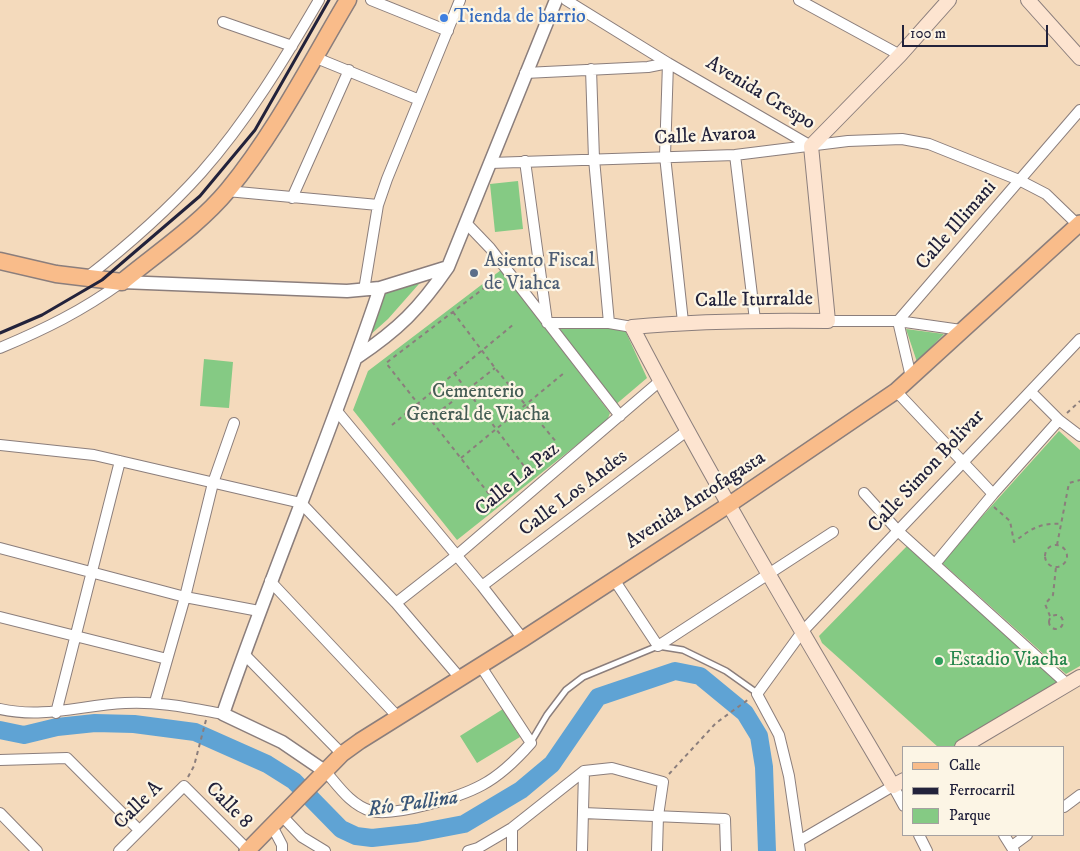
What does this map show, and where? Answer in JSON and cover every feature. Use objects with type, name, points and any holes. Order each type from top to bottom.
[{"type":"highway","points":[[0,261],[86,278],[122,282],[202,215],[227,190],[264,140],[348,0]]},
{"type":"main road","points":[[811,146],[900,55],[949,0]]},
{"type":"main road","points":[[1028,0],[1080,58]]},
{"type":"main road","name":"Avenida Crespo","points":[[811,146],[828,321]]},
{"type":"main road","name":"Avenida Antofagasta","points":[[247,851],[342,754],[397,716],[523,639],[613,578],[730,504],[896,391],[1079,224]]},
{"type":"main road","name":"Calle Iturralde","points":[[632,327],[683,322],[828,321]]},
{"type":"main road","points":[[632,327],[660,381],[802,632],[898,783]]},
{"type":"main road","points":[[964,746],[1080,677]]},
{"type":"street","points":[[86,278],[139,236],[201,173],[242,122],[292,46],[318,0]]},
{"type":"street","points":[[371,0],[448,31]]},
{"type":"street","points":[[364,290],[378,205],[418,99],[460,0]]},
{"type":"street","points":[[356,358],[400,327],[426,299],[448,266],[467,224],[525,73],[556,0]]},
{"type":"street","name":"Avenida Crespo","points":[[566,0],[668,63],[811,146]]},
{"type":"street","points":[[798,0],[900,55]]},
{"type":"street","points":[[223,22],[292,46]]},
{"type":"street","points":[[314,57],[418,99]]},
{"type":"street","points":[[525,73],[648,67],[668,63],[665,156],[683,322]]},
{"type":"street","points":[[591,69],[594,159],[609,323]]},
{"type":"street","points":[[292,198],[349,70]]},
{"type":"street","name":"Calle Illimani","points":[[898,321],[1080,110]]},
{"type":"street","name":"Calle Avaroa","points":[[490,163],[735,155],[811,146],[902,139],[929,144],[1019,180],[1046,194],[1079,224]]},
{"type":"street","points":[[735,155],[756,320]]},
{"type":"street","points":[[525,161],[547,324]]},
{"type":"street","points":[[227,190],[292,198],[378,205]]},
{"type":"street","points":[[467,224],[490,248],[620,416]]},
{"type":"street","points":[[0,348],[42,330],[88,306],[122,282],[173,286],[364,290],[380,288],[448,266]]},
{"type":"street","points":[[223,714],[258,610],[356,358],[380,288]]},
{"type":"street","name":"Calle Iturralde","points":[[828,321],[898,321],[962,330]]},
{"type":"street","points":[[898,321],[911,377]]},
{"type":"street","name":"Calle Iturralde","points":[[547,324],[609,323],[632,327]]},
{"type":"street","name":"Calle Simon Bolivar","points":[[757,694],[802,632],[899,532],[1080,339]]},
{"type":"street","name":"Calle La Paz","points":[[396,603],[456,556],[660,381]]},
{"type":"street","points":[[896,391],[964,461],[990,497]]},
{"type":"street","points":[[1031,392],[1059,420],[1080,436]]},
{"type":"street","points":[[336,410],[482,586],[523,639]]},
{"type":"street","points":[[935,564],[990,497],[1059,420]]},
{"type":"street","points":[[156,702],[185,597],[213,483],[234,422]]},
{"type":"street","name":"Calle Los Andes","points":[[482,586],[688,430]]},
{"type":"street","points":[[0,445],[94,455],[301,503],[396,603],[460,678]]},
{"type":"street","points":[[56,713],[120,461]]},
{"type":"street","points":[[864,493],[899,532],[1067,684]]},
{"type":"street","points":[[613,578],[658,646],[834,532]]},
{"type":"street","points":[[0,548],[93,571],[185,597],[258,610]]},
{"type":"street","points":[[270,580],[397,716]]},
{"type":"street","points":[[0,617],[167,659]]},
{"type":"street","points":[[244,654],[342,754]]},
{"type":"street","points":[[0,709],[31,714],[56,713],[122,703],[156,702],[223,714],[282,742],[326,772],[350,800],[372,811],[402,810],[445,800],[482,785],[514,762],[531,743],[480,665]]},
{"type":"street","points":[[757,694],[779,735],[789,776],[799,846],[898,783],[902,798]]},
{"type":"street","points":[[0,760],[67,758],[139,830]]},
{"type":"street","points":[[468,851],[478,848],[512,828],[584,771],[612,768],[663,782],[658,816],[658,851]]},
{"type":"street","points":[[582,851],[584,771]]},
{"type":"street","name":"Calle A","points":[[119,851],[184,786]]},
{"type":"street","name":"Calle 8","points":[[184,786],[247,851]]},
{"type":"street","points":[[1065,806],[1080,795]]},
{"type":"street","points":[[0,813],[37,851]]},
{"type":"street","points":[[583,813],[725,819],[726,851]]},
{"type":"street","points":[[282,816],[282,851]]},
{"type":"street","points":[[282,816],[302,837],[325,851]]},
{"type":"street","points":[[512,828],[512,851]]},
{"type":"street","points":[[920,836],[927,851]]},
{"type":"street","points":[[1005,836],[1013,849],[1026,836]]},
{"type":"lane","points":[[531,743],[547,715],[566,690],[583,677],[658,646],[683,650],[726,671],[757,694]]},
{"type":"path","points":[[490,494],[386,363],[492,282]]},
{"type":"path","points":[[453,312],[495,368],[557,443]]},
{"type":"path","points":[[392,425],[514,324]]},
{"type":"path","points":[[430,420],[495,368]]},
{"type":"path","points":[[454,373],[527,470]]},
{"type":"path","points":[[461,458],[564,373]]},
{"type":"path","points":[[1059,420],[1080,401]]},
{"type":"path","points":[[1057,545],[1069,483],[1080,480]]},
{"type":"path","points":[[990,497],[1010,521],[1014,542],[1035,527],[1048,523],[1061,524]]},
{"type":"path","points":[[1057,545],[1064,547],[1067,558],[1064,564],[1056,567],[1050,565],[1045,556],[1048,549],[1057,545]]},
{"type":"path","points":[[1050,616],[1060,615],[1063,620],[1061,627],[1057,629],[1050,627],[1048,623],[1050,616],[1045,604],[1052,595],[1056,567]]},
{"type":"path","points":[[663,782],[716,723],[748,700]]},
{"type":"path","points":[[184,786],[194,766],[205,728]]},
{"type":"green space","points":[[518,181],[523,229],[495,232],[490,184]]},
{"type":"green space","name":"Cementerio General de Viacha","points":[[501,270],[610,413],[607,421],[457,540],[353,410],[368,371]]},
{"type":"green space","points":[[426,276],[388,319],[369,336],[387,288]]},
{"type":"green space","points":[[624,328],[647,378],[614,406],[560,329]]},
{"type":"green space","points":[[906,329],[944,334],[917,362]]},
{"type":"green space","points":[[204,359],[233,362],[229,408],[200,406]]},
{"type":"green space","points":[[1059,431],[1080,450],[1080,666],[1066,674],[941,562]]},
{"type":"green space","name":"Estadio Viacha","points":[[907,546],[1056,679],[1058,684],[954,746],[937,746],[822,643],[819,636]]},
{"type":"green space","points":[[503,709],[520,737],[477,763],[460,736]]},
{"type":"waterway","name":"Río Pallina","points":[[0,730],[24,735],[57,727],[95,723],[134,724],[195,732],[267,764],[294,781],[341,829],[356,836],[372,838],[417,833],[464,824],[521,790],[552,764],[598,697],[675,671],[700,676],[745,713],[759,736],[764,767],[767,851]]},
{"type":"railway","points":[[0,333],[42,315],[102,280],[200,196],[255,130],[329,0]]},
{"type":"place","name":"Tienda de barrio","points":[[444,18]]},
{"type":"place","name":"Asiento Fiscal de Viahca","points":[[474,273]]},
{"type":"place","name":"Estadio Viacha","points":[[939,661]]}]
